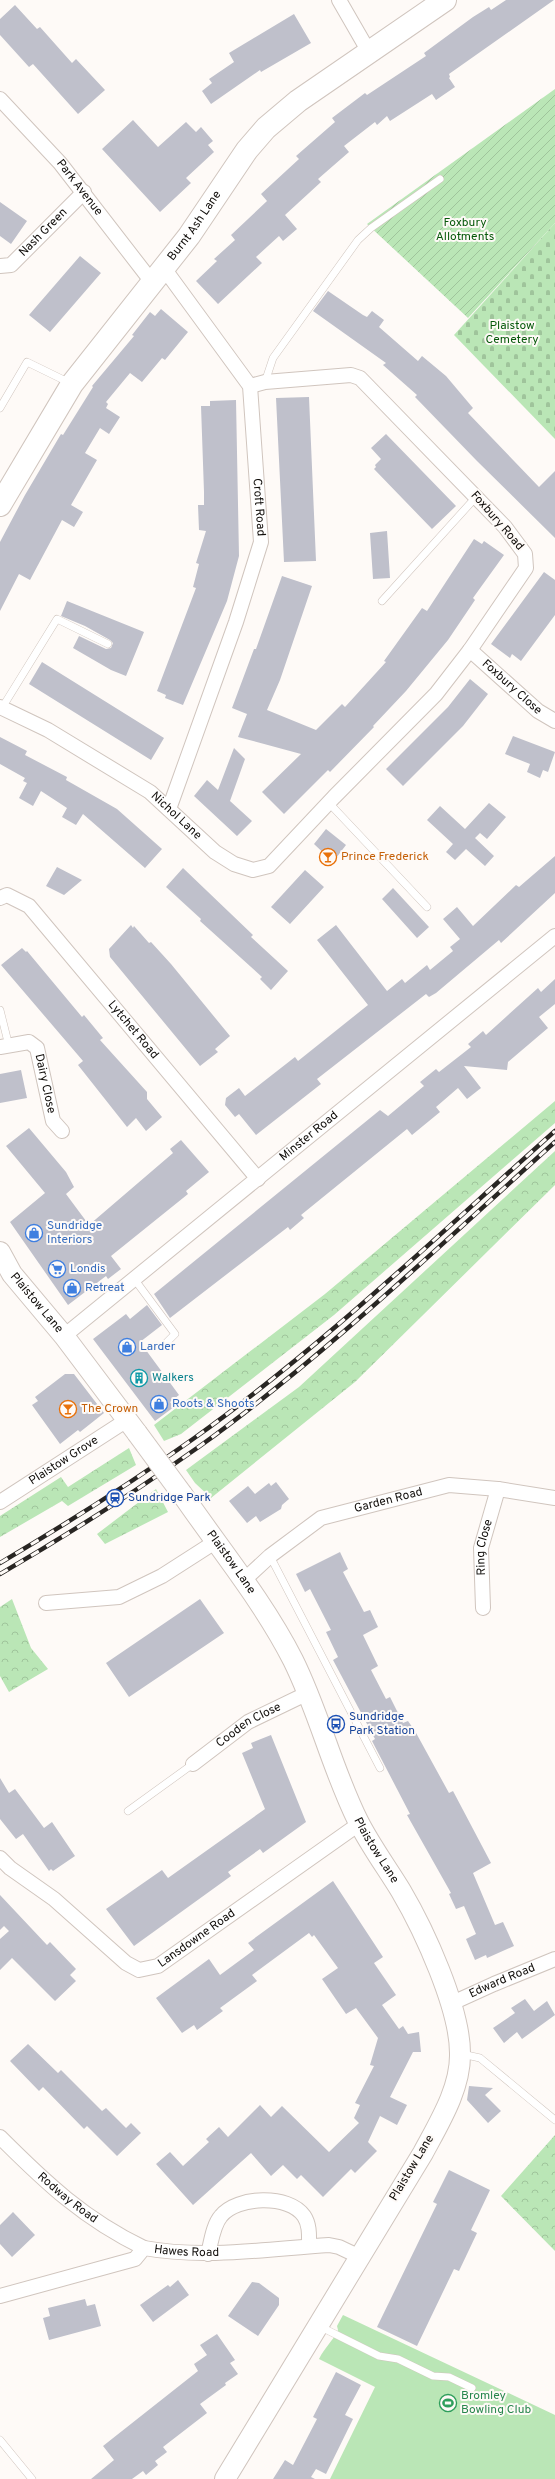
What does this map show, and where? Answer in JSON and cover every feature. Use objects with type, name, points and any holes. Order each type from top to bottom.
[{"type":"main road","name":"Burnt Ash Lane","points":[[0,505],[72,384],[157,274],[190,236],[247,150],[266,128],[298,101],[445,0]]},
{"type":"street","points":[[339,0],[369,52]]},
{"type":"street","name":"Park Avenue","points":[[0,99],[157,274]]},
{"type":"street","name":"Nash Green","points":[[0,266],[10,265],[84,192]]},
{"type":"street","points":[[157,274],[250,386]]},
{"type":"street","name":"Foxbury Road","points":[[250,386],[265,382],[351,375],[360,378],[517,540],[525,554],[526,568],[470,650],[436,694],[331,800]]},
{"type":"street","name":"Croft Road","points":[[169,809],[236,622],[261,542],[250,386]]},
{"type":"street","name":"Foxbury Close","points":[[470,650],[538,711],[555,721]]},
{"type":"street","name":"Nichol Lane","points":[[1,708],[48,730],[150,792],[215,852],[234,864],[253,870],[269,866],[281,856],[331,800]]},
{"type":"street","name":"Lytchet Road","points":[[0,898],[7,895],[29,906],[258,1179]]},
{"type":"street","name":"Minster Road","points":[[64,1336],[555,936]]},
{"type":"street","name":"Dairy Close","points":[[4,1047],[29,1042],[37,1048],[53,1121],[62,1131]]},
{"type":"street","name":"Plaistow Lane","points":[[0,1252],[12,1274],[64,1336],[182,1494],[277,1630],[308,1693],[333,1765],[359,1824],[402,1893],[436,1962],[450,2004],[460,2053],[455,2085],[440,2121],[225,2479]]},
{"type":"street","name":"Plaistow Grove","points":[[0,1502],[132,1426]]},
{"type":"street","name":"Garden Road","points":[[243,1581],[270,1556],[320,1518],[449,1485],[498,1488],[555,1498]]},
{"type":"street","name":"Ring Close","points":[[483,1608],[481,1548],[498,1488]]},
{"type":"street","points":[[46,1603],[119,1597],[162,1576],[215,1542]]},
{"type":"street","name":"Cooden Close","points":[[193,1764],[248,1722],[308,1693]]},
{"type":"street","name":"Lansdowne Road","points":[[0,1858],[10,1868],[54,1899],[126,1963],[139,1970],[158,1966],[359,1824]]},
{"type":"street","name":"Edward Road","points":[[450,2004],[555,1959]]},
{"type":"street","name":"Rodway Road","points":[[0,2137],[50,2187],[83,2213],[121,2237],[144,2248]]},
{"type":"street","points":[[208,2254],[220,2216],[233,2206],[250,2201],[268,2200],[293,2206],[304,2215],[309,2225],[309,2246]]},
{"type":"street","name":"Hawes Road","points":[[0,2296],[135,2259],[144,2248],[174,2253],[208,2254],[329,2245],[339,2247],[358,2256]]},
{"type":"lane","points":[[265,382],[273,358],[358,240],[371,228],[440,180]]},
{"type":"lane","points":[[0,408],[27,362],[72,384]]},
{"type":"lane","points":[[382,601],[476,497]]},
{"type":"lane","points":[[1,708],[57,618],[108,644]]},
{"type":"lane","points":[[331,800],[427,907]]},
{"type":"lane","points":[[0,1010],[4,1047]]},
{"type":"lane","points":[[134,1280],[175,1334],[166,1343]]},
{"type":"lane","points":[[270,1556],[380,1768]]},
{"type":"lane","points":[[128,1811],[193,1764]]},
{"type":"lane","points":[[460,2053],[480,2058],[555,2120]]},
{"type":"lane","points":[[317,2325],[379,2356],[398,2359],[433,2376],[449,2376],[472,2388]]},
{"type":"lane","points":[[0,2440],[32,2479]]},
{"type":"green space","name":"Foxbury Allotments","points":[[555,89],[555,223],[468,318],[367,224]]},
{"type":"green space","name":"Plaistow Cemetery","points":[[555,223],[555,439],[454,335]]},
{"type":"green space","points":[[555,1101],[555,1123],[334,1315],[181,1434],[164,1441],[154,1425],[325,1294]]},
{"type":"green space","points":[[555,1151],[555,1185],[355,1382],[211,1498],[195,1483],[186,1470],[299,1387]]},
{"type":"green space","points":[[129,1448],[136,1465],[68,1506],[62,1501],[0,1537],[0,1516],[61,1477],[68,1487]]},
{"type":"green space","points":[[156,1489],[168,1512],[105,1544],[97,1534]]},
{"type":"green space","points":[[12,1599],[31,1648],[48,1669],[9,1692],[0,1676],[0,1607]]},
{"type":"green space","points":[[555,2135],[555,2251],[501,2196]]},
{"type":"green space","name":"Bromley Bowling Club","points":[[343,2315],[555,2415],[555,2479],[330,2479],[375,2387],[319,2359],[336,2334],[338,2330],[337,2326]]},
{"type":"building","points":[[506,0],[554,0],[449,74],[449,78],[455,87],[436,100],[432,94],[390,121],[387,116],[377,125],[375,122],[344,146],[349,152],[318,179],[321,182],[285,215],[297,229],[283,241],[279,236],[256,257],[262,263],[218,304],[196,281],[217,261],[214,259],[235,240],[231,235],[267,201],[261,194],[299,159],[296,156],[335,122],[332,118],[365,93],[367,95],[426,56],[424,53],[473,17],[489,7],[491,10]]},
{"type":"building","points":[[15,5],[37,29],[40,27],[72,63],[76,59],[105,90],[78,114],[33,64],[29,67],[0,35],[0,19]]},
{"type":"building","points":[[294,14],[311,43],[261,72],[260,70],[211,104],[202,91],[212,83],[209,79],[234,62],[229,53]]},
{"type":"building","points":[[133,120],[158,147],[186,122],[196,132],[201,127],[213,141],[208,145],[214,152],[186,178],[191,183],[160,212],[102,149]]},
{"type":"building","points":[[0,202],[27,221],[11,244],[0,236]]},
{"type":"building","points":[[80,256],[101,273],[50,332],[29,315]]},
{"type":"building","points":[[328,291],[367,317],[372,311],[384,320],[379,327],[418,361],[422,356],[446,376],[473,408],[468,413],[539,487],[555,471],[555,538],[415,397],[417,395],[383,365],[386,363],[313,311]]},
{"type":"building","points":[[161,309],[188,332],[165,360],[162,358],[142,382],[130,373],[106,402],[108,404],[106,408],[120,417],[109,434],[100,428],[85,453],[97,460],[71,505],[83,512],[74,527],[62,520],[30,580],[19,574],[0,611],[0,542],[25,495],[61,434],[63,435],[93,387],[92,386],[134,336],[132,335],[150,312],[155,316]]},
{"type":"building","points":[[309,397],[316,561],[284,562],[276,398]]},
{"type":"building","points":[[236,400],[239,556],[227,601],[183,705],[165,698],[166,695],[157,691],[196,588],[193,587],[199,564],[196,563],[206,531],[199,530],[198,505],[204,505],[201,406],[210,406],[210,401]]},
{"type":"building","points":[[386,434],[456,506],[432,529],[374,469],[376,467],[375,465],[381,459],[371,448]]},
{"type":"building","points":[[387,531],[390,578],[373,579],[370,533]]},
{"type":"building","points":[[474,539],[482,544],[484,541],[504,555],[473,598],[475,600],[448,640],[406,691],[373,726],[374,727],[330,772],[328,770],[284,814],[262,792],[301,754],[238,737],[247,714],[232,708],[254,649],[256,649],[282,576],[312,586],[280,680],[267,710],[316,730],[342,704],[345,707],[386,662],[384,661],[422,608],[427,611]]},
{"type":"building","points":[[544,572],[555,580],[555,615],[521,661],[512,654],[510,658],[491,644]]},
{"type":"building","points":[[67,601],[144,632],[126,676],[111,670],[73,648],[79,636],[106,649],[111,648],[113,643],[85,626],[61,616]]},
{"type":"building","points":[[42,662],[164,738],[151,760],[29,684]]},
{"type":"building","points":[[470,679],[488,694],[463,726],[403,786],[386,769],[448,707]]},
{"type":"building","points":[[513,736],[555,752],[548,772],[543,770],[540,778],[527,772],[530,764],[505,754]]},
{"type":"building","points":[[0,737],[27,751],[25,755],[67,777],[66,780],[117,809],[162,849],[145,868],[83,814],[76,825],[62,817],[67,808],[41,791],[33,806],[19,798],[27,783],[23,781],[25,778],[0,764]]},
{"type":"building","points":[[234,748],[245,759],[230,801],[252,821],[237,836],[194,796],[207,780],[218,790]]},
{"type":"building","points":[[489,803],[506,817],[487,839],[480,833],[475,838],[494,856],[485,866],[466,849],[455,860],[446,852],[453,844],[427,820],[440,806],[465,829]]},
{"type":"building","points":[[326,829],[346,845],[333,862],[314,844]]},
{"type":"building","points":[[555,856],[555,893],[501,943],[499,940],[436,993],[429,997],[426,994],[317,1079],[321,1084],[256,1135],[239,1114],[235,1117],[225,1105],[226,1098],[239,1088],[245,1096],[295,1057],[298,1061],[368,1005],[317,940],[336,925],[387,991],[402,979],[405,983],[427,965],[430,970],[453,951],[450,947],[460,939],[443,919],[457,907],[473,926],[516,885],[519,887]]},
{"type":"building","points":[[57,867],[82,880],[64,895],[46,886]]},
{"type":"building","points":[[183,868],[253,935],[251,937],[288,971],[271,990],[260,979],[262,977],[200,921],[201,919],[166,887]]},
{"type":"building","points":[[305,870],[324,887],[290,924],[271,907]]},
{"type":"building","points":[[393,888],[429,927],[417,938],[382,899]]},
{"type":"building","points":[[131,925],[133,928],[134,926],[149,943],[151,942],[171,964],[230,1036],[215,1049],[218,1052],[200,1066],[110,957],[109,949]]},
{"type":"building","points":[[22,948],[26,952],[27,951],[82,1017],[84,1015],[103,1038],[100,1040],[147,1092],[147,1099],[162,1117],[146,1131],[136,1118],[127,1127],[78,1065],[83,1061],[1,965]]},
{"type":"building","points":[[555,979],[555,1004],[539,1017],[548,1028],[508,1062],[507,1070],[464,1066],[481,1088],[467,1099],[458,1088],[436,1107],[440,1112],[412,1135],[407,1129],[301,1215],[304,1218],[290,1230],[288,1227],[170,1318],[154,1294],[380,1110],[388,1116],[424,1086],[420,1082],[436,1069],[439,1072],[471,1047],[468,1044],[483,1031],[486,1035],[538,988],[541,992]]},
{"type":"building","points":[[21,1070],[27,1098],[0,1103],[0,1074]]},
{"type":"building","points":[[29,1128],[66,1172],[74,1187],[66,1194],[89,1225],[173,1153],[170,1149],[181,1140],[209,1172],[186,1191],[188,1194],[111,1256],[121,1269],[108,1279],[106,1276],[68,1305],[10,1222],[45,1193],[6,1146]]},
{"type":"building","points":[[147,1305],[162,1325],[140,1342],[179,1395],[170,1402],[174,1407],[155,1421],[93,1339],[126,1314],[130,1319]]},
{"type":"building","name":"The Crown","points":[[65,1374],[74,1374],[104,1413],[80,1432],[78,1430],[60,1444],[32,1405],[38,1401],[35,1397]]},
{"type":"building","points":[[276,1482],[289,1499],[282,1505],[281,1509],[260,1522],[256,1516],[247,1523],[229,1501],[248,1486],[255,1494],[269,1483],[271,1486]]},
{"type":"building","points":[[340,1552],[348,1569],[343,1572],[364,1612],[370,1610],[378,1627],[363,1635],[378,1666],[371,1670],[386,1699],[390,1697],[403,1723],[408,1721],[415,1731],[449,1793],[453,1791],[491,1863],[473,1873],[495,1925],[503,1922],[514,1946],[487,1958],[486,1955],[475,1960],[466,1939],[476,1934],[464,1906],[456,1909],[449,1894],[451,1893],[407,1815],[410,1814],[372,1741],[375,1739],[333,1660],[338,1657],[326,1632],[331,1630],[310,1589],[305,1592],[296,1574]]},
{"type":"building","points":[[200,1599],[224,1633],[129,1697],[106,1663]]},
{"type":"building","points":[[271,1735],[306,1822],[263,1853],[260,1849],[228,1872],[231,1876],[134,1946],[106,1909],[162,1870],[168,1878],[265,1809],[242,1753],[253,1748],[251,1743]]},
{"type":"building","points":[[0,1778],[9,1793],[15,1789],[44,1828],[52,1822],[75,1856],[53,1871],[51,1869],[49,1871],[23,1834],[16,1839],[0,1819]]},
{"type":"building","points":[[333,1881],[383,1957],[374,1963],[396,1995],[382,2005],[399,2029],[403,2026],[408,2034],[419,2032],[421,2052],[413,2052],[390,2097],[407,2105],[397,2125],[380,2116],[368,2142],[377,2151],[355,2173],[351,2169],[323,2197],[301,2175],[297,2179],[283,2165],[271,2176],[251,2153],[193,2205],[156,2164],[170,2152],[183,2166],[209,2142],[206,2139],[219,2127],[228,2137],[260,2105],[271,2117],[282,2106],[329,2152],[359,2123],[354,2118],[360,2105],[355,2103],[374,2066],[370,2065],[378,2038],[356,2008],[346,2014],[322,1979],[338,1968],[314,1935],[312,1937],[309,1933],[252,1975],[257,1981],[220,2008],[223,2011],[197,2030],[194,2025],[182,2033],[156,1998],[209,1959],[220,1975],[254,1950],[248,1943]]},
{"type":"building","points":[[0,1895],[47,1945],[50,1942],[76,1969],[70,1975],[76,1981],[55,2001],[12,1958],[0,1970],[0,1939],[9,1931],[4,1926],[0,1930]]},
{"type":"building","points":[[525,1999],[534,2011],[547,2001],[555,2015],[522,2039],[517,2032],[504,2043],[493,2028],[515,2013],[511,2008]]},
{"type":"building","points":[[28,2044],[58,2073],[61,2070],[102,2111],[106,2108],[126,2128],[131,2123],[141,2133],[117,2156],[87,2126],[84,2129],[43,2087],[39,2091],[10,2061]]},
{"type":"building","points":[[469,2086],[493,2088],[485,2095],[501,2111],[488,2123],[467,2100]]},
{"type":"building","points":[[449,2170],[490,2190],[471,2230],[477,2233],[459,2271],[454,2269],[417,2346],[377,2327],[437,2204],[433,2202]]},
{"type":"building","points":[[13,2212],[35,2235],[12,2257],[0,2244],[0,2225]]},
{"type":"building","points":[[178,2280],[189,2295],[153,2322],[140,2305],[168,2285],[170,2287]]},
{"type":"building","points":[[252,2282],[259,2283],[279,2298],[279,2305],[258,2336],[228,2316]]},
{"type":"building","points":[[85,2299],[87,2306],[95,2304],[101,2326],[49,2340],[43,2318],[50,2316],[48,2308]]},
{"type":"building","points":[[217,2334],[235,2360],[230,2363],[238,2374],[200,2404],[207,2413],[163,2447],[167,2452],[155,2461],[158,2465],[146,2475],[143,2471],[132,2479],[91,2479],[114,2460],[103,2446],[198,2371],[194,2364],[207,2355],[200,2345]]},
{"type":"building","points":[[336,2372],[361,2385],[345,2415],[353,2419],[326,2474],[316,2469],[311,2477],[315,2479],[273,2479],[285,2460],[293,2465],[317,2419],[313,2417]]},
{"type":"railway","points":[[0,1563],[122,1487],[193,1439],[241,1404],[378,1290],[555,1131]]},
{"type":"railway","points":[[0,1574],[51,1544],[126,1496],[176,1463],[247,1411],[292,1375],[381,1299],[555,1142]]},
{"type":"place","name":"Prince Frederick","points":[[328,857]]},
{"type":"place","name":"Sundridge Interiors","points":[[34,1233]]},
{"type":"place","name":"Londis","points":[[57,1269]]},
{"type":"place","name":"Retreat","points":[[72,1288]]},
{"type":"place","name":"Larder","points":[[127,1347]]},
{"type":"place","name":"Walkers","points":[[139,1378]]},
{"type":"place","name":"Roots & Shoots","points":[[159,1404]]},
{"type":"place","name":"The Crown","points":[[68,1409]]},
{"type":"place","name":"Sundridge Park","points":[[115,1498]]},
{"type":"place","name":"Sundridge Park Station","points":[[336,1724]]},
{"type":"place","name":"Bromley Bowling Club","points":[[448,2403]]}]
